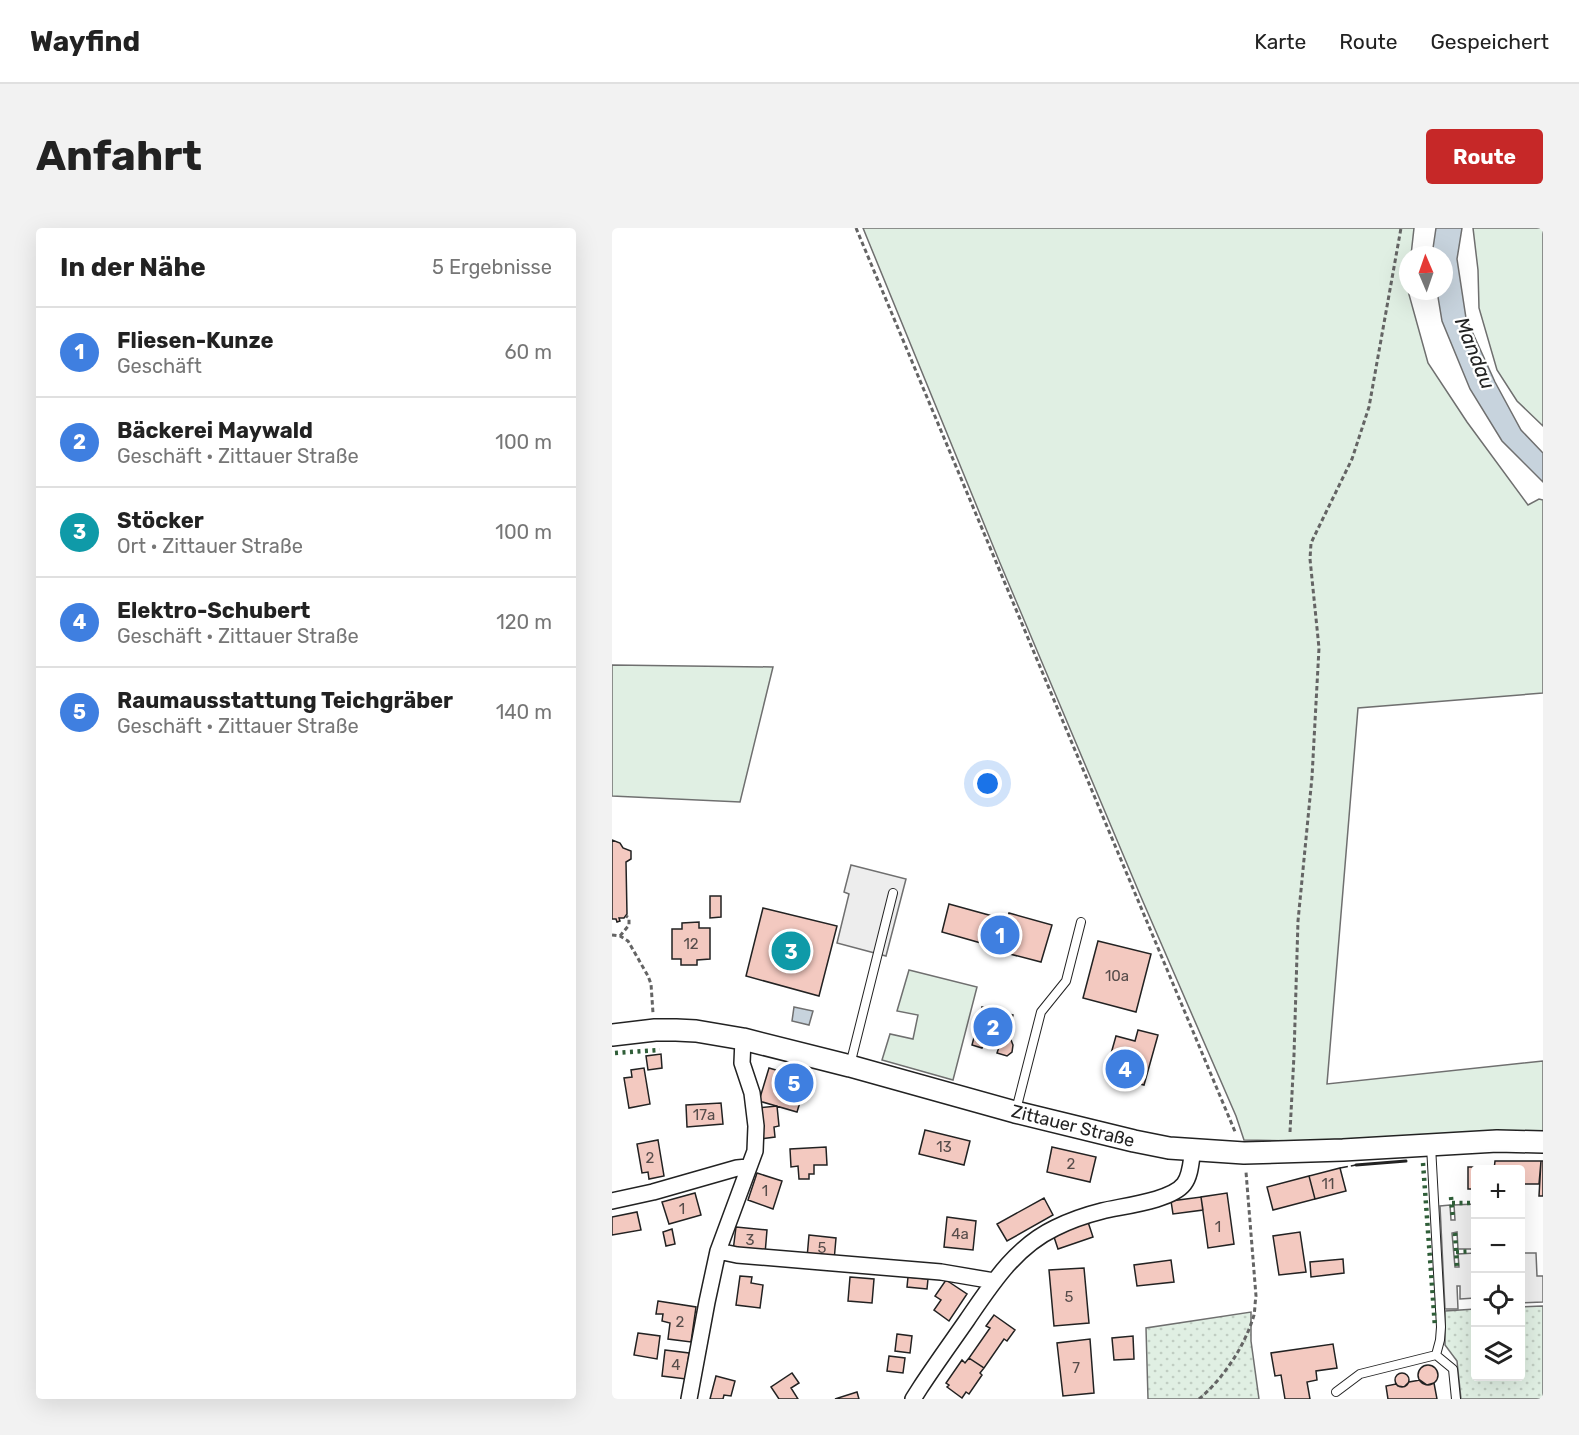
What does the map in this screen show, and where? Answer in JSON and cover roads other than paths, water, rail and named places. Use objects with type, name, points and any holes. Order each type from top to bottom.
[{"type":"main road","name":"Zittauer Straße","points":[[612,1035],[655,1030],[696,1031],[743,1039],[1015,1112],[1169,1148],[1244,1153],[1497,1141],[1543,1142]]},
{"type":"street","points":[[689,1399],[718,1251],[755,1151],[756,1126],[752,1093],[742,1063],[743,1039]]},
{"type":"street","points":[[913,1399],[994,1281],[1033,1241],[1073,1220],[1101,1211],[1153,1200],[1171,1193],[1182,1186],[1188,1177],[1193,1149]]},
{"type":"street","points":[[612,1201],[748,1167]]},
{"type":"street","points":[[718,1251],[737,1255],[940,1272],[994,1281]]},
{"type":"lane","points":[[850,1066],[893,893]]},
{"type":"lane","points":[[1015,1112],[1041,1012],[1066,981],[1081,922]]},
{"type":"lane","points":[[1431,1144],[1441,1327],[1436,1355]]},
{"type":"lane","points":[[1336,1392],[1360,1374],[1436,1355]]},
{"type":"lane","points":[[1436,1355],[1453,1369],[1456,1399]]},
{"type":"water","name":"Mandau","points":[[1436,228],[1462,228],[1457,259],[1466,318],[1495,382],[1521,430],[1543,453],[1543,482],[1502,441],[1470,389],[1442,321],[1438,300],[1453,300],[1453,246],[1433,246]]},
{"type":"water","points":[[794,1007],[813,1011],[809,1025],[792,1021]]},
{"type":"place","name":"Fliesen-Kunze","points":[[1000,935]]},
{"type":"place","name":"Stöcker","points":[[791,951]]},
{"type":"place","name":"Bäckerei Maywald","points":[[993,1027]]},
{"type":"place","name":"Elektro-Schubert","points":[[1125,1069]]},
{"type":"place","name":"Raumausstattung Teichgräber","points":[[794,1083]]}]
